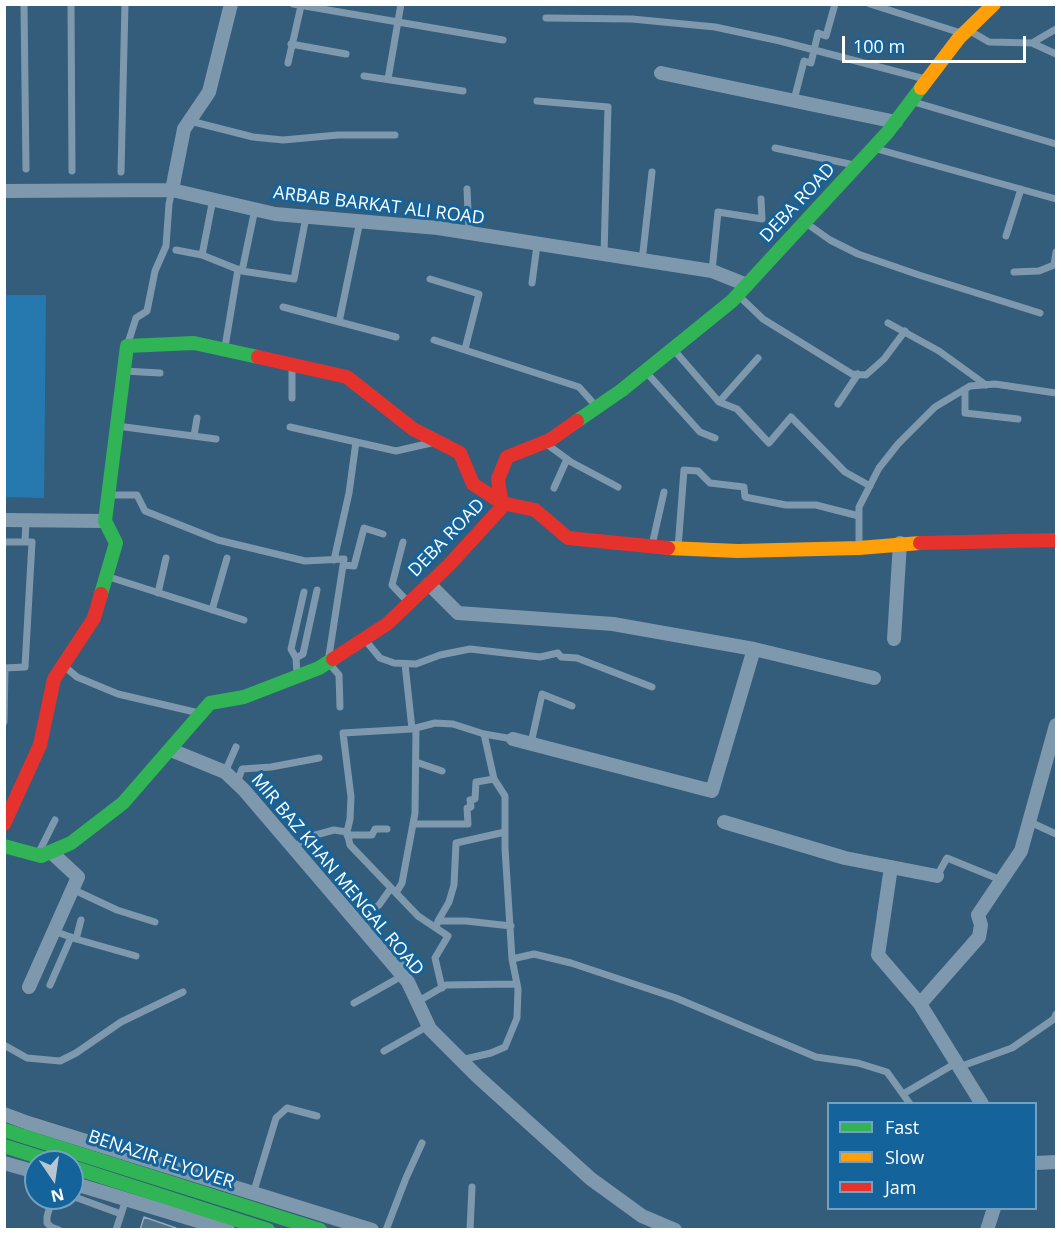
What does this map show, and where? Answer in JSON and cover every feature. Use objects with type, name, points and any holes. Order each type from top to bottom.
[{"type":"street","points":[[172,190],[184,129],[209,92],[231,4]]},
{"type":"street","name":"DEBA ROAD","points":[[44,854],[71,843],[123,803],[210,703],[244,697],[297,676],[328,662],[387,624],[429,584],[502,507],[498,479],[507,457],[545,442],[597,407],[645,371],[742,290],[896,122],[965,32],[994,4]]},
{"type":"street","points":[[661,73],[896,122]]},
{"type":"street","name":"ARBAB BARKAT ALI ROAD","points":[[4,191],[172,190],[275,214],[438,228],[712,271],[742,290]]},
{"type":"street","points":[[4,824],[40,745],[54,679],[94,618],[116,543],[105,521],[106,495],[127,346],[194,343],[347,377],[413,429],[460,453],[472,484],[502,503],[535,510],[568,538],[651,548],[738,551],[859,548],[900,543],[1056,540]]},
{"type":"street","points":[[4,520],[105,521]]},
{"type":"street","points":[[894,639],[900,543]]},
{"type":"street","points":[[429,584],[458,613],[613,624],[754,649],[874,678]]},
{"type":"street","points":[[513,739],[712,791],[754,649]]},
{"type":"street","points":[[920,1004],[979,937],[981,925],[978,915],[1021,851],[1056,725]]},
{"type":"street","name":"MIR BAZ KHAN MENGAL ROAD","points":[[171,750],[225,772],[237,784],[357,923],[402,969],[428,1026],[461,1060],[591,1179],[642,1216],[675,1230]]},
{"type":"street","points":[[724,822],[845,858],[937,876]]},
{"type":"street","points":[[4,846],[44,854],[78,877],[29,987]]},
{"type":"street","points":[[891,867],[878,955],[920,1004],[981,1102]]},
{"type":"street","points":[[4,1114],[372,1230]]},
{"type":"street","name":"BENAZIR FLYOVER","points":[[4,1130],[320,1230]]},
{"type":"street","points":[[4,1146],[24,1152]]},
{"type":"street","points":[[1037,1163],[1056,1162]]},
{"type":"street","points":[[4,1163],[24,1169]]},
{"type":"street","name":"BENAZIR FLYOVER","points":[[84,1171],[268,1230]]},
{"type":"street","points":[[84,1187],[228,1230]]},
{"type":"street","points":[[987,1230],[994,1210]]},
{"type":"lane","points":[[24,4],[26,169]]},
{"type":"lane","points":[[71,4],[72,171]]},
{"type":"lane","points":[[121,172],[125,4]]},
{"type":"lane","points":[[293,4],[503,40]]},
{"type":"lane","points":[[387,79],[401,4]]},
{"type":"lane","points":[[794,100],[804,61],[811,63],[819,33],[826,36],[835,4]]},
{"type":"lane","points":[[870,4],[965,32],[989,42],[1032,43],[1056,54]]},
{"type":"lane","points":[[288,63],[301,6]]},
{"type":"lane","points":[[546,18],[632,19],[714,27],[780,41],[928,79]]},
{"type":"lane","points":[[1032,43],[1056,29]]},
{"type":"lane","points":[[291,44],[346,54]]},
{"type":"lane","points":[[364,76],[463,91]]},
{"type":"lane","points":[[537,101],[608,107],[604,255]]},
{"type":"lane","points":[[911,101],[1056,144]]},
{"type":"lane","points":[[189,121],[253,138],[284,141],[338,135],[395,135]]},
{"type":"lane","points":[[775,148],[857,166]]},
{"type":"lane","points":[[873,148],[1056,199]]},
{"type":"lane","points":[[642,261],[652,172]]},
{"type":"lane","points":[[467,189],[469,233]]},
{"type":"lane","points":[[1005,236],[1021,189]]},
{"type":"lane","points":[[127,346],[136,318],[147,311],[156,271],[166,246],[172,190]]},
{"type":"lane","points":[[712,271],[718,212],[762,219],[761,199]]},
{"type":"lane","points":[[202,255],[213,200]]},
{"type":"lane","points":[[224,350],[255,209]]},
{"type":"lane","points":[[176,250],[202,255],[240,270],[294,279],[306,216]]},
{"type":"lane","points":[[339,322],[360,221]]},
{"type":"lane","points":[[805,222],[830,240],[858,254],[1040,313]]},
{"type":"lane","points":[[532,283],[537,245]]},
{"type":"lane","points":[[1014,272],[1039,271],[1054,265],[1056,252]]},
{"type":"lane","points":[[430,279],[478,294],[465,350]]},
{"type":"lane","points":[[742,290],[763,319],[852,374],[866,375],[884,359],[905,331]]},
{"type":"lane","points":[[283,307],[396,337]]},
{"type":"lane","points":[[888,323],[939,351],[986,385]]},
{"type":"lane","points":[[434,339],[579,387],[597,407]]},
{"type":"lane","points":[[672,348],[720,402],[737,409],[769,443],[791,417],[845,472],[870,486]]},
{"type":"lane","points":[[720,402],[758,358]]},
{"type":"lane","points":[[292,365],[292,398]]},
{"type":"lane","points":[[123,371],[160,374]]},
{"type":"lane","points":[[645,371],[700,432],[715,438]]},
{"type":"lane","points":[[838,404],[858,374]]},
{"type":"lane","points":[[859,548],[859,507],[879,468],[898,444],[935,407],[970,386],[994,384],[1056,393]]},
{"type":"lane","points":[[965,389],[965,413],[1018,418]]},
{"type":"lane","points":[[194,436],[197,418]]},
{"type":"lane","points":[[116,426],[216,439]]},
{"type":"lane","points":[[290,427],[396,451],[438,442]]},
{"type":"lane","points":[[334,560],[350,493],[356,442]]},
{"type":"lane","points":[[545,442],[567,459],[618,487]]},
{"type":"lane","points":[[554,488],[567,459]]},
{"type":"lane","points":[[678,549],[684,470],[698,471],[710,483],[744,487],[745,497],[786,505],[816,505],[859,516]]},
{"type":"lane","points":[[651,548],[664,492]]},
{"type":"lane","points":[[106,495],[136,495],[145,511],[219,540],[305,561],[344,559],[328,662],[339,675],[340,707]]},
{"type":"lane","points":[[25,542],[26,520]]},
{"type":"lane","points":[[343,565],[354,566],[364,528],[383,534]]},
{"type":"lane","points":[[4,542],[32,542],[25,668],[5,668],[4,722]]},
{"type":"lane","points":[[403,542],[392,585],[409,603]]},
{"type":"lane","points":[[158,593],[166,558]]},
{"type":"lane","points":[[212,610],[227,558]]},
{"type":"lane","points":[[106,576],[244,620]]},
{"type":"lane","points":[[296,658],[303,654],[317,590]]},
{"type":"lane","points":[[297,676],[296,658],[291,649],[304,592]]},
{"type":"lane","points":[[364,639],[380,658],[393,663],[416,664],[440,655],[470,648],[540,657],[558,653],[561,657],[577,658],[652,687]]},
{"type":"lane","points":[[357,923],[402,883],[413,824],[416,762],[405,664]]},
{"type":"lane","points":[[63,666],[77,676],[118,694],[202,713]]},
{"type":"lane","points":[[531,743],[542,694],[572,706]]},
{"type":"lane","points":[[442,988],[435,958],[448,936],[437,924],[418,916],[350,845],[347,833],[351,797],[343,733],[414,729],[435,723],[453,724],[484,735],[513,739]]},
{"type":"lane","points":[[461,1060],[505,1047],[517,1018],[517,984],[512,959],[504,796],[494,779],[484,735]]},
{"type":"lane","points":[[225,772],[236,747]]},
{"type":"lane","points":[[237,784],[242,769],[271,767],[319,758]]},
{"type":"lane","points":[[416,762],[442,771]]},
{"type":"lane","points":[[413,824],[468,824],[467,808],[471,807],[470,800],[475,799],[476,782],[494,779]]},
{"type":"lane","points":[[44,854],[55,820]]},
{"type":"lane","points":[[1030,822],[1056,834]]},
{"type":"lane","points":[[293,848],[308,837],[334,831],[372,835],[375,829],[387,829]]},
{"type":"lane","points":[[437,924],[449,902],[454,885],[456,843],[505,831]]},
{"type":"lane","points":[[937,876],[947,858],[1001,880]]},
{"type":"lane","points":[[72,889],[117,910],[155,922]]},
{"type":"lane","points":[[50,985],[81,920]]},
{"type":"lane","points":[[437,924],[466,921],[511,926]]},
{"type":"lane","points":[[54,931],[136,957]]},
{"type":"lane","points":[[512,959],[534,954],[571,963],[676,998],[816,1057],[858,1063],[886,1072],[909,1102]]},
{"type":"lane","points":[[354,1004],[402,969]]},
{"type":"lane","points":[[417,1002],[446,986],[517,984]]},
{"type":"lane","points":[[4,1045],[27,1058],[60,1061],[76,1053],[121,1022],[183,992]]},
{"type":"lane","points":[[903,1094],[958,1065],[1012,1048],[1054,1019],[1056,1014]]},
{"type":"lane","points":[[384,1051],[428,1026]]},
{"type":"lane","points":[[253,1194],[276,1118],[287,1108],[317,1116]]},
{"type":"lane","points":[[386,1230],[422,1143]]},
{"type":"lane","points":[[470,1230],[472,1186]]},
{"type":"lane","points":[[116,1230],[126,1199]]},
{"type":"lane","points":[[84,1200],[121,1214]]},
{"type":"lane","points":[[49,1210],[47,1223],[59,1230]]},
{"type":"shaded area","points":[[5,295],[46,295],[44,498],[5,497]]},
{"type":"building","points":[[144,1217],[176,1228],[176,1230],[140,1230]]},
{"type":"traffic: fast","points":[[577,421],[622,390],[732,301],[887,133],[921,88]]},
{"type":"traffic: fast","points":[[101,594],[116,543],[105,521],[127,346],[194,343],[258,357]]},
{"type":"traffic: fast","points":[[4,846],[41,856],[71,843],[123,803],[210,703],[244,697],[319,668],[333,659]]},
{"type":"traffic: fast","points":[[4,1130],[320,1230]]},
{"type":"traffic: fast","points":[[4,1146],[24,1152]]},
{"type":"traffic: fast","points":[[84,1171],[268,1230]]},
{"type":"traffic: slow","points":[[921,88],[959,38],[994,4]]},
{"type":"traffic: slow","points":[[668,548],[738,551],[859,548],[920,543]]},
{"type":"traffic: jam","points":[[258,357],[347,377],[413,429],[460,453],[473,484],[502,503],[535,510],[568,538],[668,548]]},
{"type":"traffic: jam","points":[[333,659],[387,624],[449,565],[502,507],[498,479],[507,457],[550,440],[577,421]]},
{"type":"traffic: jam","points":[[920,543],[1056,540]]},
{"type":"traffic: jam","points":[[4,824],[40,745],[54,679],[94,618],[101,594]]}]
